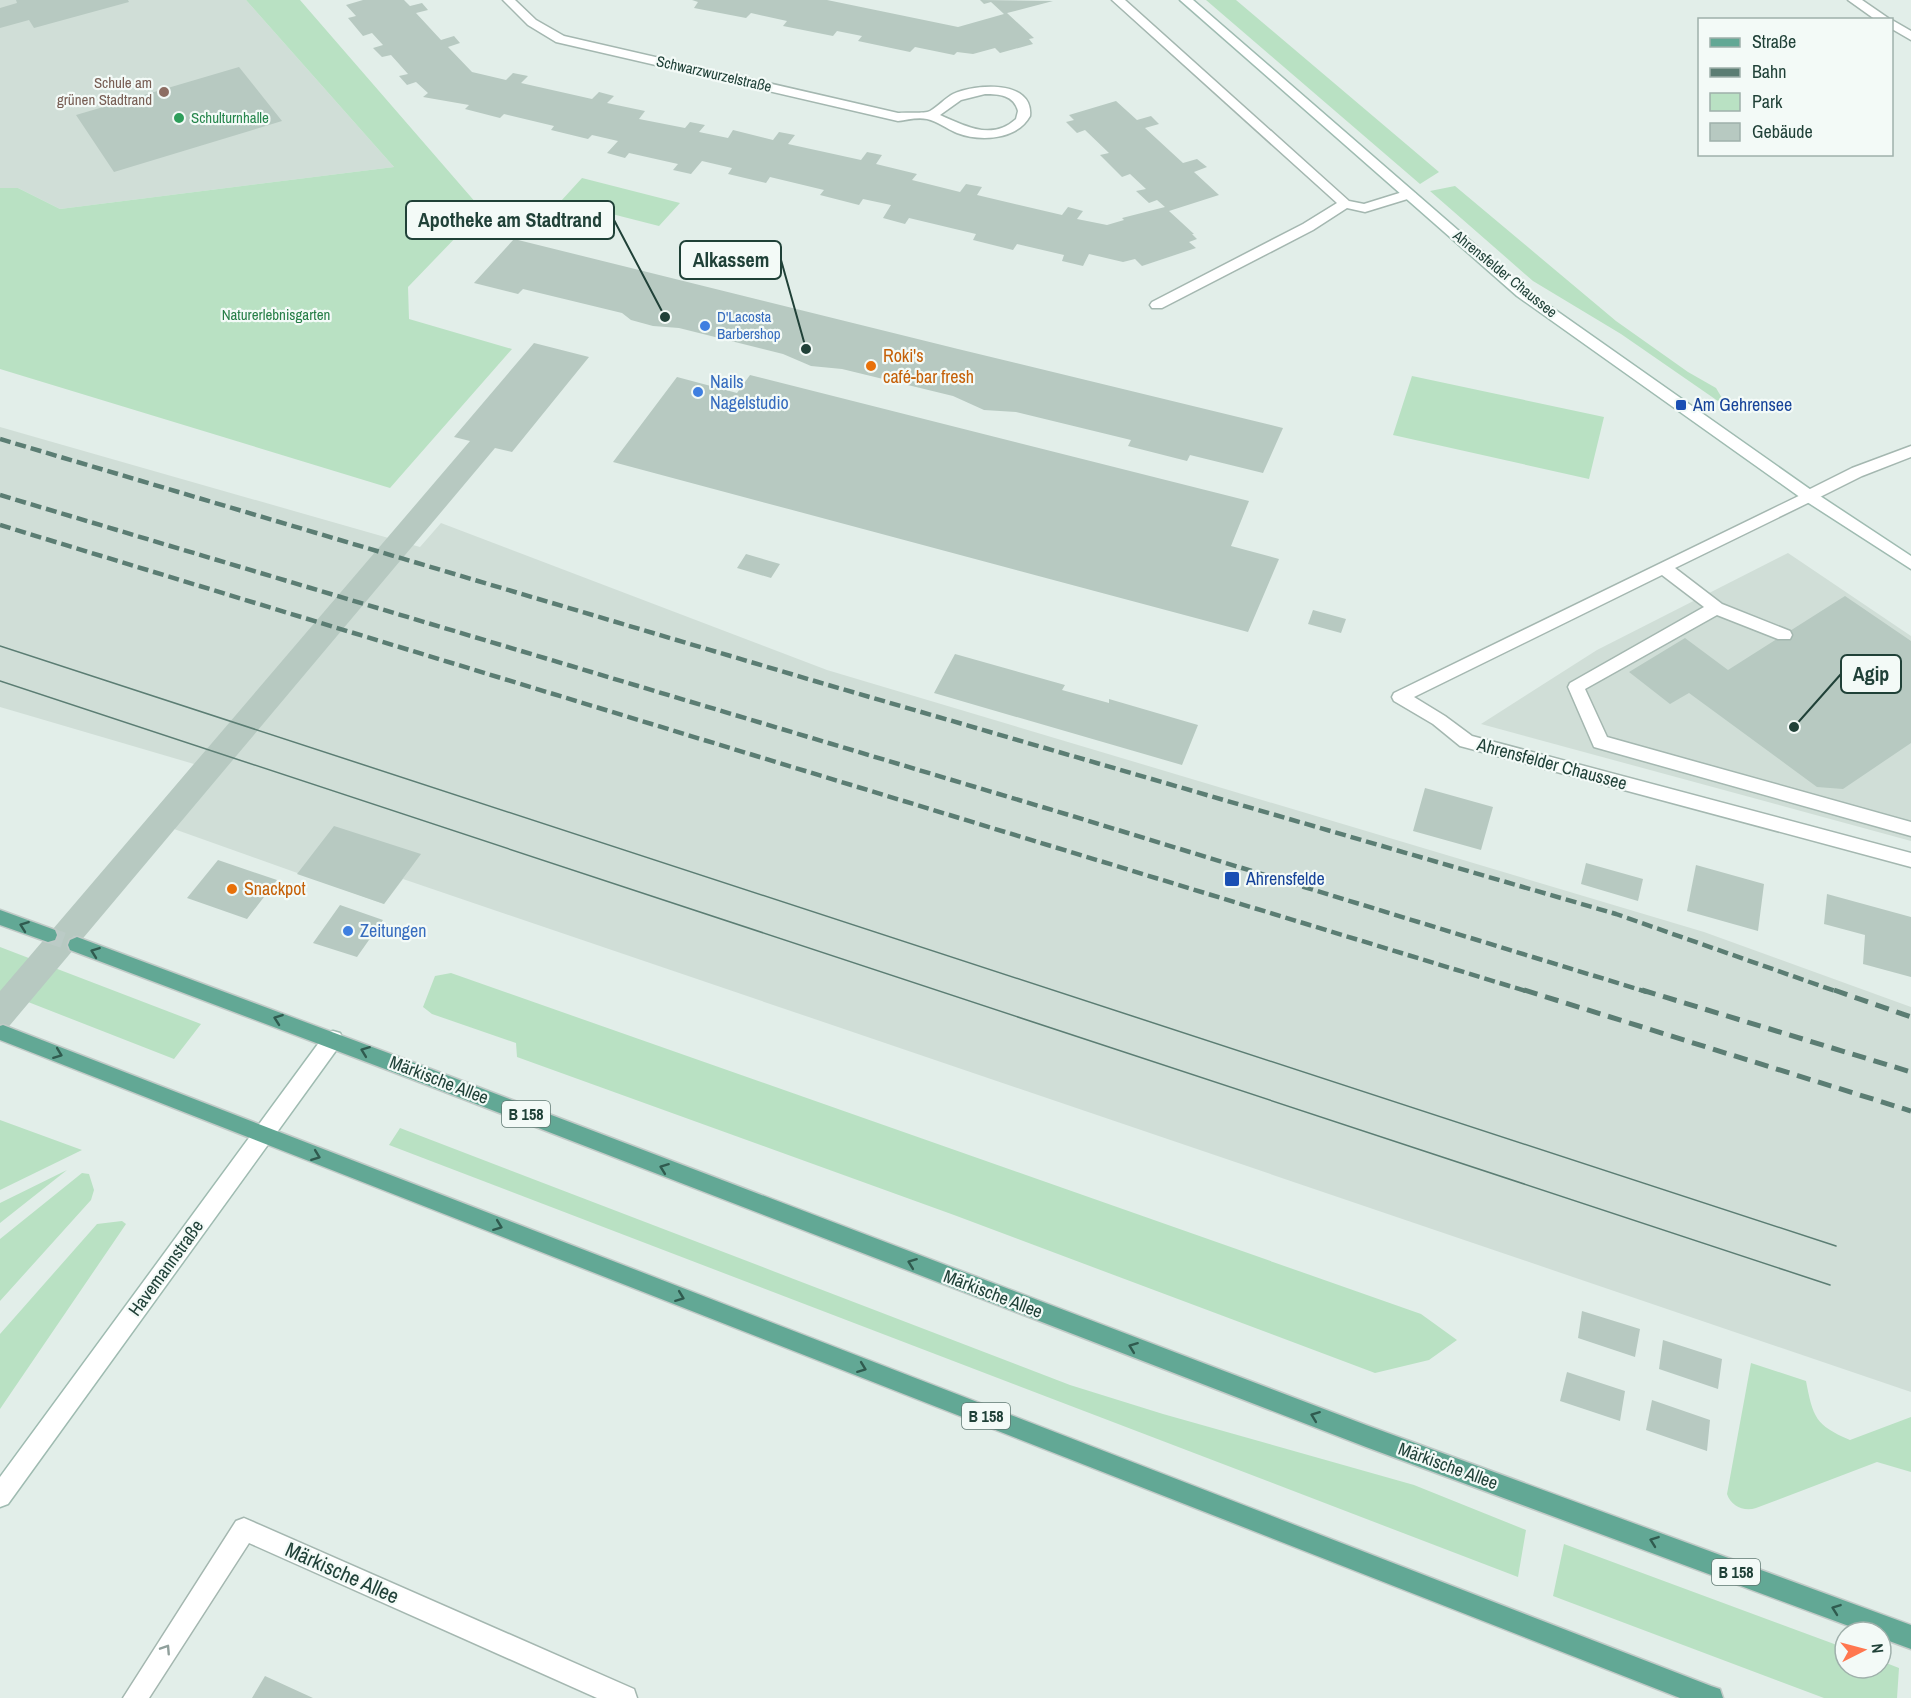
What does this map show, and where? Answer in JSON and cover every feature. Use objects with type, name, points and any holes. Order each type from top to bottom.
[{"type":"main road","name":"Schwarzwurzelstraße","points":[[509,0],[521,15],[543,32],[560,39],[898,117],[932,116],[950,126],[978,135],[1002,132],[1017,124],[1024,116],[1024,108],[1020,100],[1011,94],[977,90],[957,95],[932,116]]},
{"type":"main road","points":[[1118,0],[1345,204],[1365,208],[1409,194]]},
{"type":"main road","name":"Ahrensfelder Chaussee","points":[[1186,0],[1522,293],[1809,496],[1911,564]]},
{"type":"main road","points":[[1854,0],[1882,18]]},
{"type":"main road","points":[[1893,25],[1911,36]]},
{"type":"main road","points":[[1157,305],[1308,227],[1345,204]]},
{"type":"main road","points":[[1809,496],[1857,472],[1911,451]]},
{"type":"main road","name":"Ahrensfelder Chaussee","points":[[1809,496],[1400,697],[1440,720],[1466,741],[1911,860]]},
{"type":"main road","points":[[1664,567],[1716,608],[1784,635]]},
{"type":"main road","points":[[1716,608],[1576,687],[1600,742],[1911,830]]},
{"type":"main road","points":[[0,917],[48,935]]},
{"type":"main road","name":"Märkische Allee","points":[[77,945],[333,1039],[1370,1437],[1911,1637]]},
{"type":"main road","name":"B 158","points":[[3,1033],[1711,1698]]},
{"type":"main road","name":"Havemannstraße","points":[[0,1497],[333,1039]]},
{"type":"main road","name":"Märkische Allee","points":[[135,1698],[244,1529],[625,1698]]},
{"type":"shaded area","name":"Schule am grünen Stadtrand","points":[[0,0],[246,0],[394,167],[60,209],[18,188],[0,188]]},
{"type":"shaded area","points":[[0,427],[420,547],[441,523],[827,670],[1704,932],[1911,1007],[1911,1392],[403,879],[384,904],[174,829],[145,822],[194,764],[0,707]]},
{"type":"shaded area","points":[[1788,553],[1911,636],[1911,841],[1481,724],[1597,650]]},
{"type":"green space","name":"Naturerlebnisgarten","points":[[246,0],[300,0],[490,219],[460,233],[408,287],[409,319],[512,349],[390,488],[0,369],[0,188],[18,188],[60,209],[394,167]]},
{"type":"green space","points":[[1206,0],[1236,0],[1439,172],[1420,184]]},
{"type":"green space","points":[[582,178],[680,203],[659,226],[561,201]]},
{"type":"green space","points":[[1455,186],[1616,321],[1688,372],[1716,388],[1728,408],[1621,334],[1533,281],[1430,191]]},
{"type":"green space","points":[[1412,376],[1604,417],[1589,479],[1393,435]]},
{"type":"green space","points":[[0,947],[201,1024],[174,1059],[0,991]]},
{"type":"green space","points":[[451,973],[1421,1314],[1457,1340],[1429,1360],[1375,1373],[954,1215],[517,1057],[516,1043],[432,1014],[423,1007],[435,976]]},
{"type":"green space","points":[[0,1120],[82,1150],[0,1190]]},
{"type":"green space","points":[[400,1128],[1070,1385],[1163,1414],[1414,1485],[1526,1530],[1518,1577],[389,1145]]},
{"type":"green space","points":[[67,1170],[0,1223],[0,1203]]},
{"type":"green space","points":[[82,1173],[89,1174],[94,1190],[91,1200],[0,1301],[0,1239]]},
{"type":"green space","points":[[122,1221],[126,1224],[0,1409],[0,1334],[97,1224]]},
{"type":"green space","points":[[1751,1363],[1806,1381],[1811,1403],[1818,1418],[1829,1430],[1850,1440],[1911,1417],[1911,1472],[1877,1462],[1756,1508],[1747,1509],[1735,1505],[1727,1494]]},
{"type":"green space","points":[[1564,1544],[1833,1644],[1833,1680],[1893,1680],[1893,1666],[1899,1668],[1897,1698],[1824,1698],[1553,1596]]},
{"type":"building","points":[[16,0],[128,0],[129,2],[34,28],[29,20],[0,28],[0,8],[17,3]]},
{"type":"building","points":[[363,0],[404,0],[410,6],[422,3],[428,10],[416,13],[441,40],[454,36],[460,43],[448,47],[472,72],[506,80],[513,73],[528,76],[521,83],[592,99],[599,92],[614,96],[607,103],[645,111],[639,119],[685,128],[690,122],[705,125],[699,132],[728,138],[733,130],[773,140],[779,132],[795,135],[788,144],[861,160],[867,152],[882,155],[876,164],[917,174],[912,180],[960,192],[966,184],[982,187],[977,195],[1062,215],[1068,207],[1083,211],[1077,219],[1107,225],[1124,220],[1122,218],[1165,207],[1157,200],[1149,203],[1136,191],[1146,189],[1130,174],[1122,177],[1100,155],[1109,153],[1085,130],[1077,133],[1066,122],[1074,120],[1069,115],[1116,101],[1137,120],[1151,116],[1159,124],[1145,128],[1183,163],[1197,159],[1207,167],[1194,172],[1219,195],[1169,211],[1194,234],[1192,234],[1197,239],[1189,242],[1196,248],[1142,266],[1135,259],[1123,262],[1089,254],[1083,266],[1062,261],[1064,255],[1017,244],[1013,250],[973,240],[976,234],[909,218],[905,224],[883,218],[891,205],[863,199],[859,205],[820,195],[824,190],[770,177],[766,183],[728,174],[732,168],[702,161],[691,174],[673,170],[678,164],[629,153],[625,158],[607,153],[618,141],[592,135],[588,139],[551,130],[554,126],[504,114],[500,118],[465,109],[469,105],[423,97],[428,93],[416,82],[407,85],[399,76],[408,74],[391,55],[382,57],[373,48],[383,45],[372,33],[363,36],[348,18],[356,16],[346,5]]},
{"type":"building","points":[[692,0],[827,0],[958,27],[1004,14],[991,2],[984,4],[980,0],[1053,1],[1007,13],[1034,38],[1029,39],[1033,44],[1000,53],[995,48],[973,54],[957,52],[954,55],[915,47],[910,52],[858,41],[862,36],[837,31],[833,36],[783,26],[787,21],[751,13],[746,18],[694,8],[698,2]]},
{"type":"building","name":"Schulturnhalle","points":[[239,67],[282,121],[114,172],[76,115]]},
{"type":"building","points":[[514,239],[1283,428],[1263,473],[1190,455],[1187,461],[1128,446],[1131,440],[1016,412],[984,410],[953,396],[842,369],[811,366],[783,354],[679,328],[653,326],[631,320],[622,313],[523,289],[518,294],[474,283]]},
{"type":"building","points":[[534,343],[589,357],[512,452],[495,448],[0,1037],[0,991],[470,441],[454,437]]},
{"type":"building","points":[[750,375],[1249,501],[1231,546],[1279,559],[1248,632],[613,462],[677,377],[737,393]]},
{"type":"building","points":[[746,554],[780,564],[771,578],[737,568]]},
{"type":"building","points":[[1845,596],[1911,641],[1911,743],[1843,789],[1817,787],[1689,693],[1670,704],[1629,672],[1685,638],[1728,670]]},
{"type":"building","points":[[1313,610],[1346,619],[1341,633],[1308,624]]},
{"type":"building","points":[[955,654],[1065,685],[1062,690],[1109,703],[1109,699],[1198,725],[1182,765],[934,693]]},
{"type":"building","points":[[1425,788],[1493,807],[1481,850],[1413,831]]},
{"type":"building","points":[[334,826],[421,854],[384,904],[297,874]]},
{"type":"building","name":"Snackpot","points":[[218,860],[277,880],[247,919],[187,898]]},
{"type":"building","points":[[1586,863],[1643,879],[1638,901],[1581,884]]},
{"type":"building","points":[[1696,865],[1764,884],[1758,931],[1687,911]]},
{"type":"building","points":[[1827,894],[1911,917],[1911,977],[1863,964],[1865,935],[1824,924]]},
{"type":"building","name":"Zeitungen","points":[[340,905],[383,920],[357,957],[313,943]]},
{"type":"building","points":[[1582,1311],[1640,1329],[1635,1357],[1578,1338]]},
{"type":"building","points":[[1663,1340],[1722,1359],[1718,1389],[1659,1369]]},
{"type":"building","points":[[1567,1372],[1625,1391],[1620,1421],[1560,1401]]},
{"type":"building","points":[[1652,1400],[1710,1420],[1707,1451],[1646,1430]]},
{"type":"building","points":[[265,1676],[313,1698],[252,1698]]},
{"type":"tunnel","points":[[48,935],[77,945]]},
{"type":"tram line","points":[[0,646],[1836,1246]]},
{"type":"tram line","points":[[0,681],[1830,1285]]},
{"type":"railway","points":[[0,439],[818,682],[1616,914],[1838,992]]},
{"type":"railway","points":[[0,495],[1069,815],[1647,992]]},
{"type":"railway","points":[[0,525],[1529,992]]},
{"type":"railway","points":[[1524,990],[1911,1111]]},
{"type":"railway","points":[[1642,990],[1911,1072]]},
{"type":"railway","points":[[1834,990],[1911,1017]]},
{"type":"place","name":"Schule am grünen Stadtrand","points":[[164,92]]},
{"type":"place","name":"Schulturnhalle","points":[[179,118]]},
{"type":"place","name":"Apotheke am Stadtrand","points":[[665,317]]},
{"type":"place","name":"D'Lacosta Barbershop","points":[[705,326]]},
{"type":"place","name":"Alkassem","points":[[806,349]]},
{"type":"place","name":"Roki's café-bar fresh","points":[[871,366]]},
{"type":"place","name":"Nails Nagelstudio","points":[[698,392]]},
{"type":"place","name":"Am Gehrensee","points":[[1681,405]]},
{"type":"place","name":"Agip","points":[[1794,727]]},
{"type":"place","name":"Ahrensfelde","points":[[1232,879]]},
{"type":"place","name":"Snackpot","points":[[232,889]]},
{"type":"place","name":"Zeitungen","points":[[348,931]]}]
